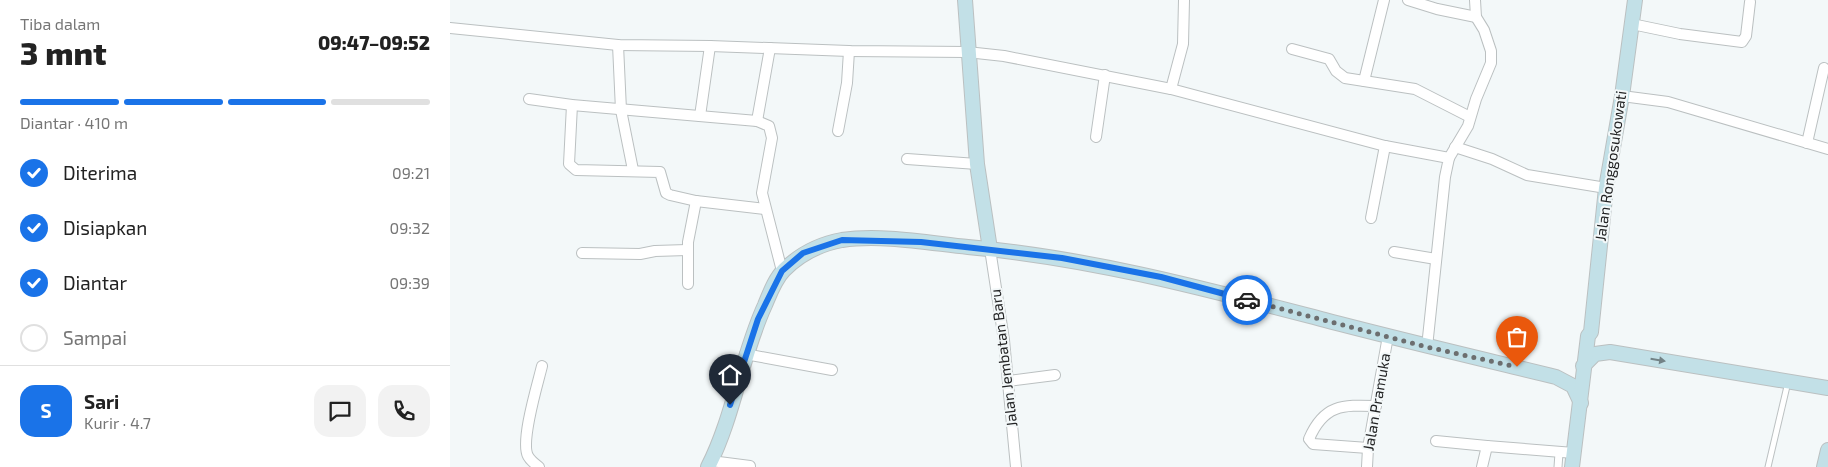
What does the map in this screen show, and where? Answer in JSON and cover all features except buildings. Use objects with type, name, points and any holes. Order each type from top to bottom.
[{"type":"main road","points":[[964,0],[977,164],[990,249]]},
{"type":"main road","name":"Jalan Ronggosukowati","points":[[1573,460],[1591,332],[1606,188],[1622,96],[1635,0]]},
{"type":"main road","points":[[709,464],[720,438],[745,354],[758,319],[782,271],[803,253],[842,240],[870,239],[990,249],[1062,258],[1132,271],[1427,347],[1556,377],[1572,386],[1581,402]]},
{"type":"main road","points":[[1591,332],[1596,344],[1610,352]]},
{"type":"main road","points":[[1556,377],[1573,374],[1595,354],[1610,352],[1828,388]]},
{"type":"main road","points":[[1824,467],[1828,450]]},
{"type":"street","points":[[1171,89],[1183,44],[1184,0]]},
{"type":"street","points":[[1364,81],[1384,0]]},
{"type":"street","points":[[1408,0],[1437,9],[1476,16]]},
{"type":"street","points":[[1427,347],[1449,158],[1468,126],[1491,63],[1491,51],[1484,30],[1476,16],[1474,0]]},
{"type":"street","points":[[1632,24],[1680,34],[1742,42],[1746,36],[1750,2]]},
{"type":"street","points":[[454,29],[510,36],[618,45],[967,52],[1004,56],[1171,89],[1385,146],[1449,158]]},
{"type":"street","points":[[618,45],[621,110],[633,170]]},
{"type":"street","points":[[700,116],[710,46]]},
{"type":"street","points":[[756,121],[770,48]]},
{"type":"street","points":[[1292,49],[1329,59],[1340,75],[1415,89],[1470,118]]},
{"type":"street","points":[[838,131],[847,83],[849,51]]},
{"type":"street","points":[[1807,143],[1824,68]]},
{"type":"street","points":[[1096,137],[1105,75]]},
{"type":"street","points":[[1622,96],[1668,102],[1828,148]]},
{"type":"street","points":[[529,99],[621,110],[756,121],[769,126],[771,131],[762,193],[764,209],[782,271]]},
{"type":"street","points":[[572,105],[569,164],[576,170],[660,172],[666,193],[696,201],[764,209]]},
{"type":"street","points":[[1371,218],[1385,146]]},
{"type":"street","points":[[1455,147],[1492,159],[1527,174],[1606,188]]},
{"type":"street","points":[[907,159],[977,164]]},
{"type":"street","points":[[688,284],[687,250],[696,201]]},
{"type":"street","name":"Jalan Jembatan Baru","points":[[990,249],[1008,381],[1016,467]]},
{"type":"street","points":[[582,253],[640,254],[665,250],[687,250]]},
{"type":"street","points":[[1394,252],[1436,259]]},
{"type":"street","name":"Jalan Pramuka","points":[[1367,467],[1368,448],[1388,336]]},
{"type":"street","points":[[745,354],[832,370]]},
{"type":"street","points":[[539,467],[528,456],[526,447],[527,434],[542,366]]},
{"type":"street","points":[[1008,381],[1055,375]]},
{"type":"street","points":[[1368,448],[1313,444],[1309,438],[1313,429],[1340,406],[1376,406]]},
{"type":"street","points":[[1436,441],[1559,453],[1573,460]]},
{"type":"street","points":[[1482,467],[1486,446]]},
{"type":"street","points":[[1558,467],[1559,453]]},
{"type":"street","points":[[709,464],[750,466]]},
{"type":"lane","points":[[1768,467],[1788,381]]},
{"type":"way so far","points":[[1247,300],[1427,347],[1517,367]]},
{"type":"route","points":[[730,405],[745,354],[758,319],[782,271],[803,253],[842,240],[870,239],[921,242],[1062,258],[1161,277],[1247,300]]}]
